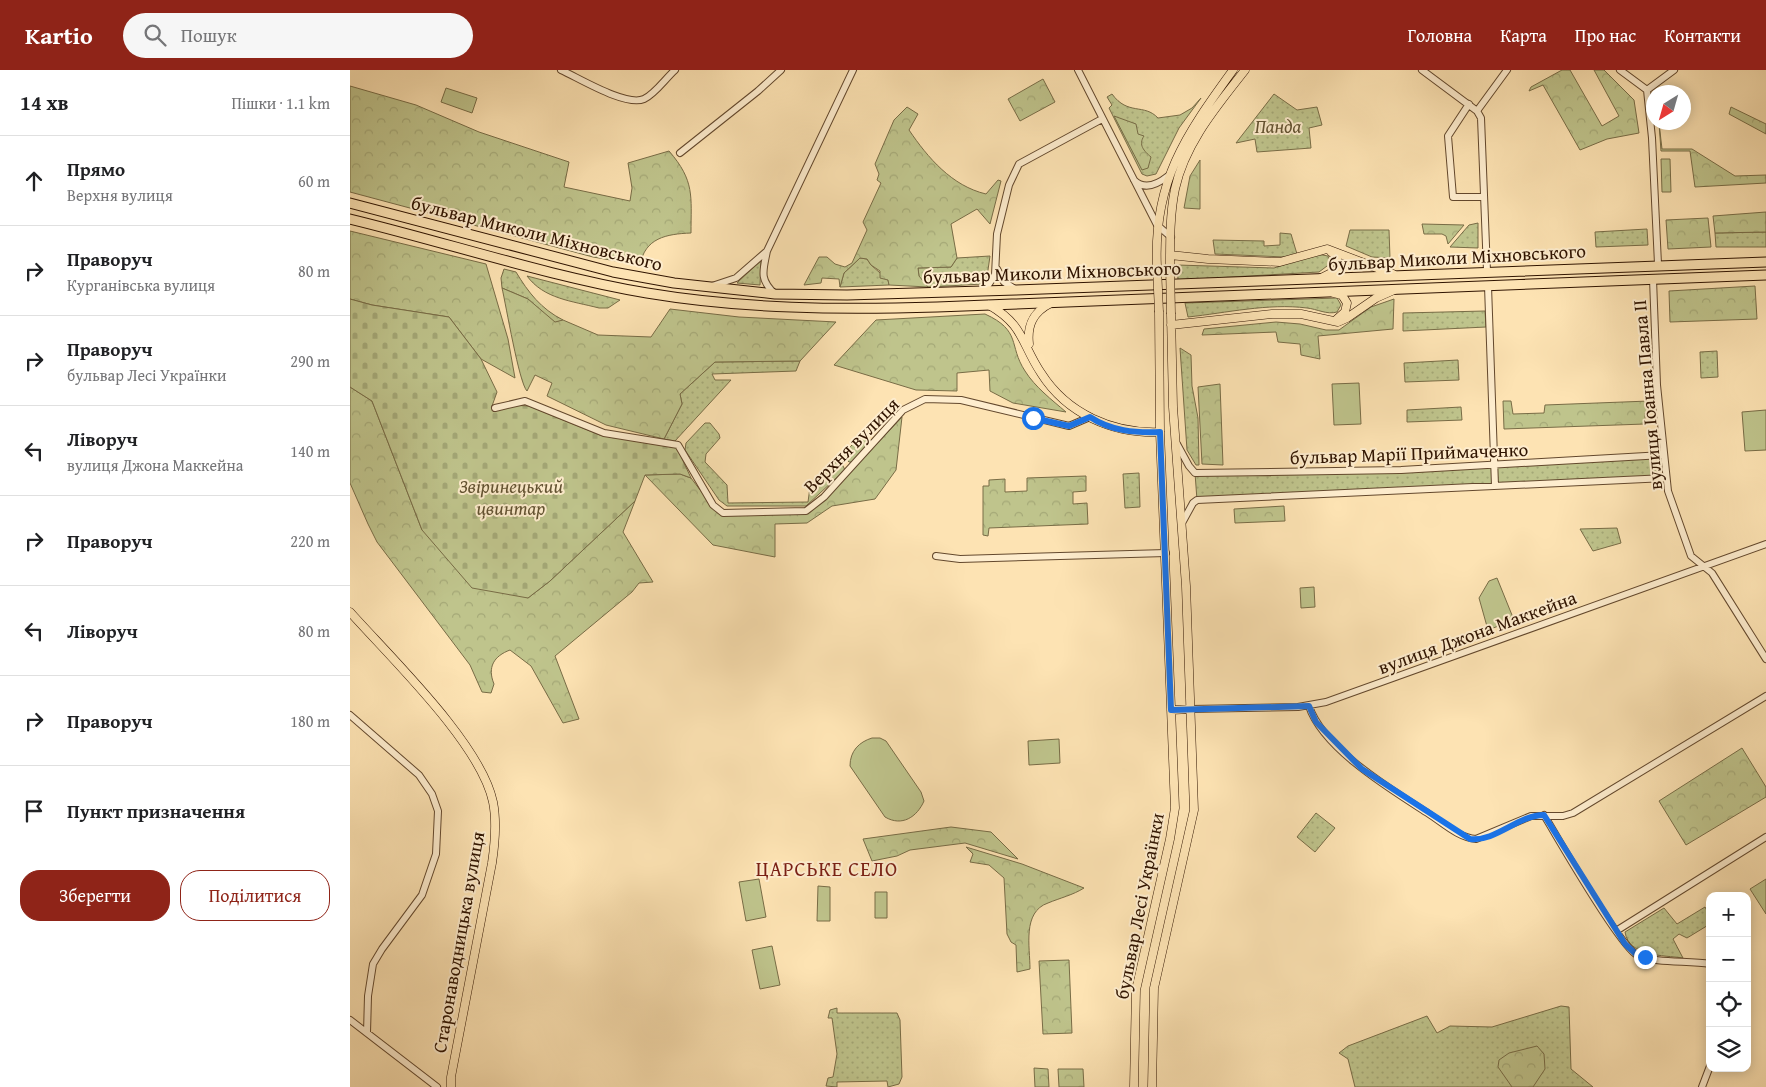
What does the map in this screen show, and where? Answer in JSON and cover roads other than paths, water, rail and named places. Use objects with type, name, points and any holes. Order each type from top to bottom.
[{"type":"highway","name":"бульвар Миколи Міхновського","points":[[350,203],[613,272],[708,287],[775,294],[838,295],[1016,290],[1658,264],[1766,262]]},
{"type":"highway","name":"бульвар Миколи Міхновського","points":[[350,219],[581,279],[647,293],[756,306],[811,309],[1396,290],[1766,275]]},
{"type":"main road","name":"бульвар Лесі Українки","points":[[1134,1087],[1136,990],[1174,818],[1166,553],[1160,432],[1157,224],[1168,176],[1192,127],[1233,70]]},
{"type":"main road","name":"бульвар Лесі Українки","points":[[1152,1087],[1154,988],[1194,810],[1191,709],[1175,440],[1170,237],[1174,195],[1182,166],[1205,123],[1244,70]]},
{"type":"main road","points":[[1170,254],[1280,262],[1328,250],[1397,275]]},
{"type":"main road","points":[[1318,279],[1337,270],[1339,263],[1334,254],[1328,250]]},
{"type":"main road","points":[[1171,325],[1272,314],[1301,314],[1332,322],[1342,321],[1376,298],[1396,290]]},
{"type":"main road","points":[[1325,292],[1342,296],[1347,303],[1342,316],[1332,322]]},
{"type":"main road","points":[[1029,349],[1029,325],[1040,308],[1053,302]]},
{"type":"main road","points":[[988,304],[1009,317],[1029,349],[1038,369],[1050,385],[1090,417],[1106,426],[1122,430],[1160,432]]},
{"type":"main road","points":[[1160,346],[1164,343],[1172,346]]},
{"type":"main road","name":"Старонаводницька вулиця","points":[[350,612],[453,730],[475,760],[487,782],[493,803],[495,832],[492,863],[451,1077],[451,1087]]},
{"type":"main road","points":[[1171,710],[1191,709]]},
{"type":"street","points":[[562,70],[599,89],[634,101],[647,98],[674,70]]},
{"type":"street","points":[[680,153],[758,91],[781,70]]},
{"type":"street","points":[[775,294],[764,281],[767,251],[854,70]]},
{"type":"street","points":[[1078,70],[1157,224],[1170,237]]},
{"type":"street","points":[[1422,70],[1477,111],[1481,118],[1487,272]]},
{"type":"street","points":[[1477,111],[1507,70]]},
{"type":"street","points":[[1620,70],[1646,89]]},
{"type":"street","points":[[1654,85],[1674,70]]},
{"type":"street","points":[[1468,104],[1448,136],[1452,197],[1484,197]]},
{"type":"street","points":[[984,291],[992,281],[997,268],[997,234],[1009,185],[1019,164],[1102,119]]},
{"type":"street","points":[[1651,130],[1658,264]]},
{"type":"street","points":[[1132,177],[1137,183],[1150,186],[1168,176]]},
{"type":"street","points":[[708,287],[736,278],[767,251]]},
{"type":"street","points":[[997,268],[1004,282],[1016,290]]},
{"type":"street","name":"вулиця Іоанна Павла II","points":[[1653,279],[1657,385],[1668,491],[1691,556],[1712,573],[1766,659]]},
{"type":"street","points":[[1488,286],[1495,486]]},
{"type":"street","name":"Верхня вулиця","points":[[495,408],[525,401],[604,433],[678,445],[713,505],[723,513],[806,511],[824,497],[903,410],[925,399],[960,400],[1069,426],[1090,417]]},
{"type":"street","name":"бульвар Марії Приймаченко","points":[[1175,440],[1195,474],[1493,466],[1663,455]]},
{"type":"street","name":"бульвар Марії Приймаченко","points":[[1181,524],[1193,503],[1197,500],[1666,478]]},
{"type":"street","name":"вулиця Джона Маккейна","points":[[1191,709],[1309,706],[1766,544]]},
{"type":"street","points":[[936,556],[960,559],[1166,553]]},
{"type":"street","points":[[1309,706],[1316,722],[1362,769],[1465,836],[1482,839],[1531,816],[1563,816],[1573,813],[1766,696]]},
{"type":"street","points":[[350,715],[419,775],[432,794],[438,811],[436,854],[422,894],[382,949],[374,964],[368,996],[367,1032]]},
{"type":"street","points":[[1544,815],[1616,932],[1637,955],[1706,964]]},
{"type":"street","points":[[1616,932],[1766,837]]},
{"type":"street","points":[[350,1020],[437,1087]]},
{"type":"street","points":[[1702,1087],[1708,1072]]},
{"type":"district","name":"ЦАРСЬКЕ СЕЛО","points":[[827,869]]},
{"type":"park label","name":"Панда","points":[[1278,126]]},
{"type":"park label","name":"Звіринецький цвинтар","points":[[511,497]]}]
